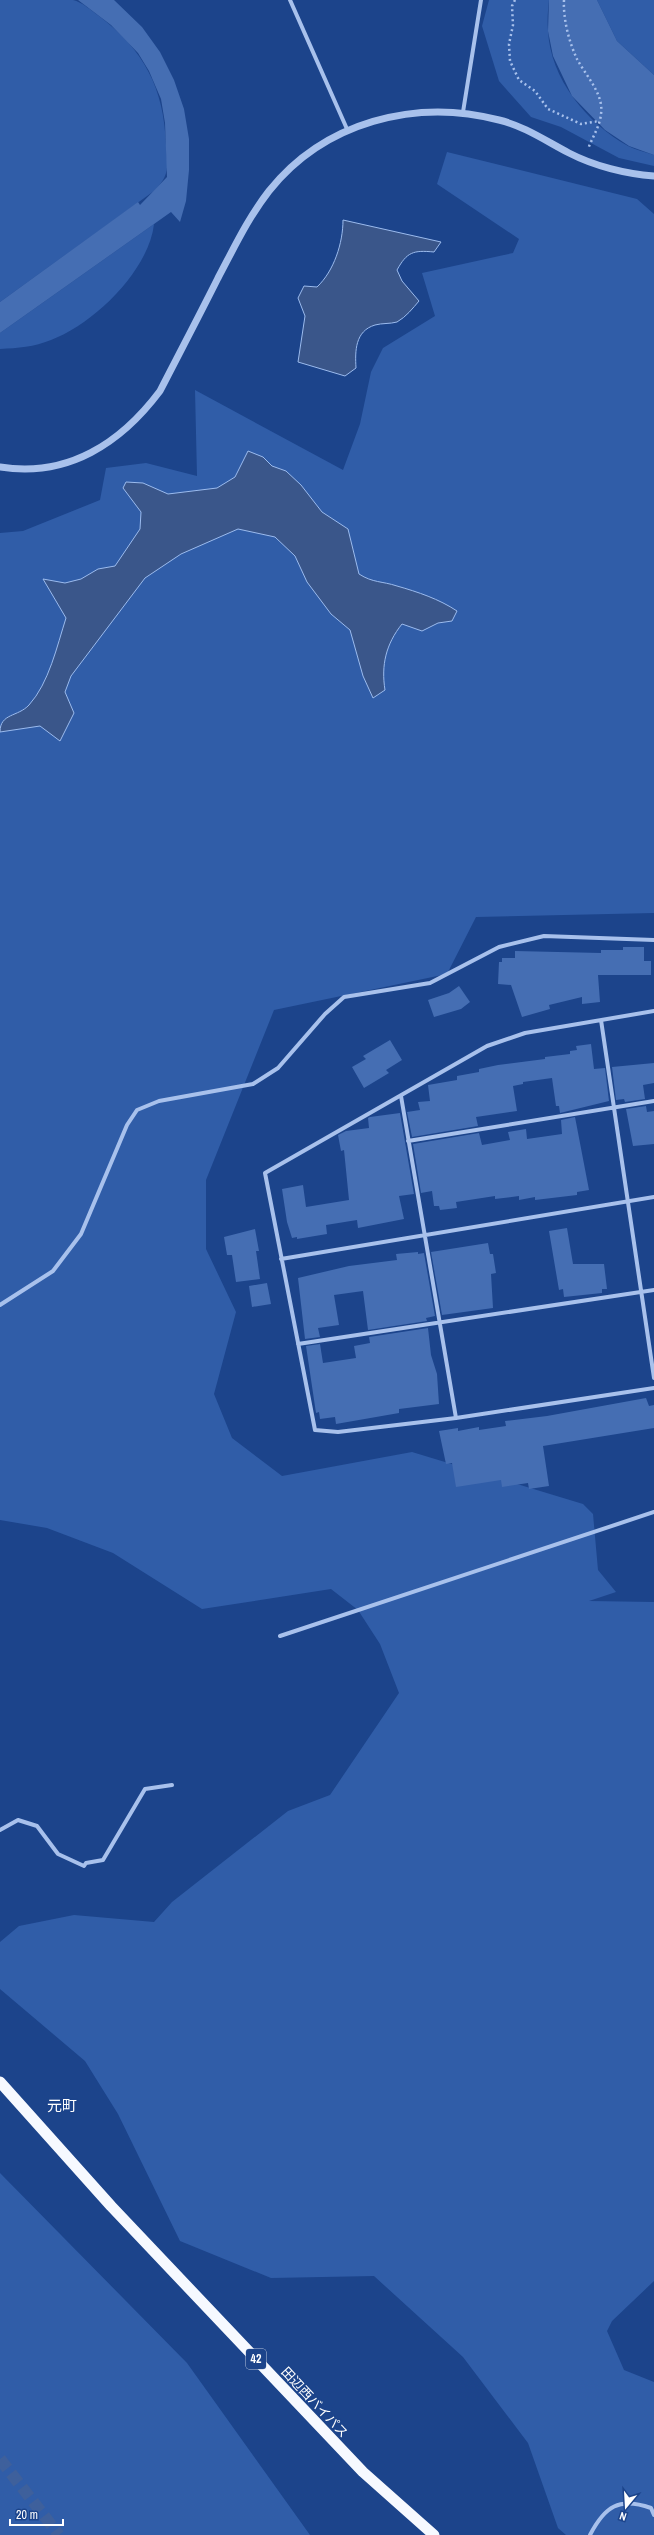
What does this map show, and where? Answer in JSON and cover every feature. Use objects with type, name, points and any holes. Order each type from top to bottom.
[{"type":"highway","name":"田辺西バイパス","points":[[0,2082],[85,2176],[363,2472],[434,2535]]},
{"type":"highway","name":"田辺西バイパス","points":[[0,2092],[85,2176]]},
{"type":"street","points":[[290,0],[347,130]]},
{"type":"street","points":[[463,112],[481,0]]},
{"type":"street","points":[[0,467],[13,469],[45,468],[72,461],[99,449],[122,434],[141,416],[160,391],[247,222],[265,197],[304,155],[347,130],[387,116],[463,112],[500,120],[537,135],[584,158],[632,174],[654,176]]},
{"type":"street","points":[[0,1305],[53,1271],[81,1234],[127,1124],[137,1110],[159,1101],[253,1084],[278,1068],[324,1014],[344,997],[430,983],[499,947],[544,936],[654,940]]},
{"type":"street","points":[[654,1011],[525,1032],[487,1046],[265,1173],[315,1430],[338,1432],[456,1418],[654,1388]]},
{"type":"street","points":[[601,1020],[654,1378]]},
{"type":"street","points":[[401,1096],[456,1418]]},
{"type":"street","points":[[408,1140],[654,1101]]},
{"type":"street","points":[[281,1259],[654,1197]]},
{"type":"street","points":[[298,1344],[654,1290]]},
{"type":"street","points":[[280,1636],[654,1512]]},
{"type":"street","points":[[0,1830],[18,1820],[37,1826],[58,1854],[84,1866],[86,1863],[103,1860],[145,1790],[172,1786]]},
{"type":"street","points":[[590,2535],[597,2520],[606,2511],[615,2506],[626,2503],[639,2504],[651,2508],[654,2515]]},
{"type":"path","points":[[515,0],[512,6],[513,25],[509,44],[510,61],[518,80],[535,92],[548,109],[581,124],[599,121]]},
{"type":"path","points":[[564,0],[568,34],[577,58],[599,95],[602,114],[584,158]]},
{"type":"shaded area","points":[[0,0],[73,0],[87,7],[99,16],[128,42],[149,72],[156,88],[164,124],[167,170],[163,180],[154,191],[0,302]]},
{"type":"shaded area","points":[[489,0],[549,0],[548,30],[550,48],[563,82],[573,98],[598,125],[613,136],[634,149],[654,155],[654,166],[619,158],[561,127],[531,117],[499,81],[482,26]]},
{"type":"shaded area","points":[[597,0],[654,0],[654,75],[617,41]]},
{"type":"shaded area","points":[[447,152],[637,199],[654,214],[654,913],[476,917],[447,974],[274,1010],[206,1180],[206,1249],[236,1312],[214,1394],[232,1438],[282,1476],[412,1452],[583,1504],[593,1514],[598,1570],[616,1592],[589,1601],[654,1602],[654,2281],[612,2321],[607,2331],[624,2370],[654,2382],[654,2535],[566,2535],[558,2528],[528,2443],[463,2357],[374,2276],[271,2278],[180,2241],[118,2114],[85,2061],[0,1989],[0,1942],[19,1926],[74,1915],[154,1922],[172,1902],[288,1811],[330,1795],[399,1693],[380,1644],[358,1610],[331,1589],[202,1609],[113,1553],[47,1528],[0,1520],[0,533],[23,531],[100,500],[106,468],[146,463],[197,476],[195,390],[343,470],[360,424],[371,372],[383,348],[435,316],[422,273],[513,253],[519,239],[437,184]]},
{"type":"shaded area","points":[[343,220],[441,242],[434,252],[416,252],[404,259],[397,270],[402,281],[419,301],[397,322],[375,325],[363,332],[356,349],[356,368],[345,376],[298,362],[305,316],[298,298],[304,286],[317,287],[333,265],[343,229]]},
{"type":"shaded area","points":[[154,224],[150,242],[131,277],[117,293],[85,322],[68,332],[45,342],[20,348],[0,349],[0,333]]},
{"type":"shaded area","points":[[248,451],[263,457],[272,466],[286,471],[301,485],[322,512],[348,529],[359,574],[373,580],[392,584],[436,599],[457,611],[452,621],[438,623],[422,631],[402,624],[392,639],[386,655],[384,663],[385,690],[373,698],[363,676],[350,630],[331,614],[307,582],[295,556],[275,537],[238,529],[181,554],[145,578],[71,676],[65,692],[74,713],[60,741],[40,726],[0,732],[3,721],[25,709],[42,686],[52,664],[66,618],[43,579],[65,583],[81,579],[98,569],[115,566],[140,529],[141,512],[123,488],[126,482],[143,483],[168,494],[217,488],[235,477]]},
{"type":"shaded area","points":[[0,2173],[187,2363],[310,2535],[0,2535]]},
{"type":"building","points":[[78,0],[114,0],[142,27],[160,52],[174,80],[184,109],[189,139],[189,170],[186,201],[180,222],[171,212],[0,333],[0,302],[138,202],[140,205],[167,177],[165,123],[161,99],[149,71],[138,53],[111,25]]},
{"type":"building","points":[[549,0],[597,0],[617,41],[654,75],[654,155],[629,146],[605,130],[572,96],[553,56],[548,31]]},
{"type":"building","points":[[623,947],[644,947],[644,961],[651,961],[651,975],[598,975],[600,1002],[582,1004],[582,997],[549,1005],[550,1009],[522,1017],[511,985],[498,984],[499,962],[502,962],[502,958],[515,958],[515,951],[601,953],[601,950],[623,950]]},
{"type":"building","points":[[459,986],[470,1002],[461,1009],[434,1017],[428,1000],[449,993]]},
{"type":"building","points":[[390,1040],[402,1060],[386,1070],[389,1073],[364,1088],[352,1067],[366,1059],[363,1056]]},
{"type":"building","points":[[591,1044],[594,1069],[605,1068],[609,1101],[560,1113],[559,1106],[556,1106],[552,1078],[523,1082],[523,1084],[513,1086],[517,1111],[476,1117],[478,1126],[412,1137],[407,1112],[420,1110],[418,1102],[430,1101],[428,1085],[457,1080],[457,1076],[479,1072],[479,1069],[570,1054],[570,1051],[577,1050],[576,1046]]},
{"type":"building","points":[[654,1063],[654,1083],[643,1085],[645,1099],[625,1102],[624,1099],[616,1100],[612,1067]]},
{"type":"building","points":[[646,1106],[647,1112],[654,1111],[654,1144],[633,1146],[626,1109]]},
{"type":"building","points":[[400,1113],[414,1194],[399,1196],[404,1219],[358,1228],[357,1220],[326,1225],[327,1234],[297,1239],[297,1237],[292,1238],[287,1222],[282,1189],[303,1185],[306,1207],[349,1200],[344,1150],[341,1151],[338,1135],[346,1131],[369,1128],[368,1118],[370,1117]]},
{"type":"building","points":[[575,1117],[589,1190],[577,1192],[577,1195],[535,1200],[535,1197],[519,1200],[519,1196],[495,1199],[495,1196],[456,1202],[457,1208],[440,1210],[439,1206],[434,1206],[432,1191],[421,1193],[413,1144],[479,1133],[482,1145],[510,1140],[508,1132],[526,1129],[527,1139],[562,1134],[561,1120]]},
{"type":"building","points":[[567,1228],[573,1264],[604,1264],[607,1289],[602,1289],[602,1293],[564,1297],[563,1289],[559,1290],[549,1231]]},
{"type":"building","points":[[255,1229],[259,1251],[256,1251],[260,1279],[236,1282],[232,1255],[227,1255],[224,1237]]},
{"type":"building","points":[[488,1243],[490,1254],[493,1254],[496,1273],[491,1274],[493,1308],[442,1315],[431,1252]]},
{"type":"building","points":[[418,1252],[418,1254],[424,1253],[435,1316],[426,1318],[427,1321],[368,1330],[363,1291],[334,1295],[339,1325],[318,1328],[320,1337],[305,1339],[298,1278],[349,1266],[397,1260],[396,1254]]},
{"type":"building","points":[[267,1283],[271,1304],[252,1307],[249,1286]]},
{"type":"building","points":[[428,1328],[431,1355],[437,1374],[439,1404],[399,1409],[399,1413],[336,1424],[335,1417],[320,1419],[319,1412],[316,1413],[306,1346],[320,1344],[323,1363],[356,1358],[354,1346],[370,1343],[369,1337]]},
{"type":"building","points":[[646,1398],[649,1406],[654,1405],[654,1428],[543,1446],[549,1486],[529,1489],[528,1483],[502,1487],[501,1480],[456,1487],[452,1463],[446,1464],[439,1431],[458,1428],[458,1431],[479,1427],[479,1430],[506,1426],[505,1421],[547,1416]]},
{"type":"tunnel","points":[[0,2459],[59,2535]]},
{"type":"district","name":"元町","points":[[62,2106]]}]
